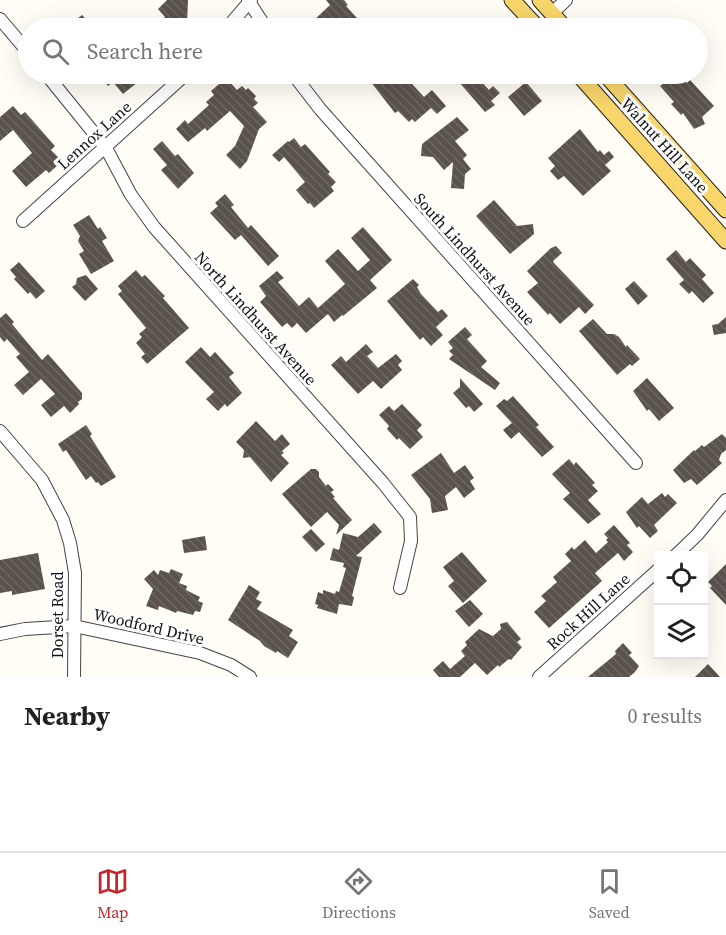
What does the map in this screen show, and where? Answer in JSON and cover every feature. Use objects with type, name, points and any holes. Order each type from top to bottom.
[{"type":"main road","points":[[512,0],[528,18]]},
{"type":"main road","points":[[540,0],[556,18]]},
{"type":"main road","points":[[547,18],[552,13]]},
{"type":"main road","name":"Walnut Hill Lane","points":[[587,84],[726,241]]},
{"type":"main road","name":"Walnut Hill Lane","points":[[614,84],[722,206]]},
{"type":"main road","points":[[703,215],[722,206]]},
{"type":"street","points":[[235,18],[250,0],[260,18]]},
{"type":"street","points":[[552,13],[566,0]]},
{"type":"street","points":[[0,19],[18,40]]},
{"type":"street","name":"North Lindhurst Avenue","points":[[54,84],[106,148],[132,195],[154,227],[383,483],[410,517],[411,541],[400,588]]},
{"type":"street","name":"Lennox Lane","points":[[23,221],[175,84]]},
{"type":"street","name":"South Lindhurst Avenue","points":[[300,84],[320,110],[636,463]]},
{"type":"street","name":"Dorset Road","points":[[0,431],[42,480],[63,520],[70,543],[75,573],[74,677]]},
{"type":"street","points":[[679,551],[697,535],[726,500]]},
{"type":"street","name":"Rock Hill Lane","points":[[539,677],[654,574]]},
{"type":"street","name":"Woodford Drive","points":[[0,634],[25,629],[75,626],[200,653],[250,677]]},
{"type":"building","points":[[167,0],[188,0],[187,18],[164,18],[158,9]]},
{"type":"building","points":[[326,0],[344,0],[348,5],[346,6],[357,18],[316,18],[330,5]]},
{"type":"building","points":[[115,84],[136,84],[123,94]]},
{"type":"building","points":[[219,84],[232,84],[237,90],[242,86],[246,90],[248,88],[256,96],[254,99],[258,103],[253,107],[267,122],[259,129],[247,161],[240,169],[226,155],[235,146],[244,126],[230,111],[207,131],[205,128],[188,142],[176,129],[185,120],[188,124],[209,105],[206,102],[214,95],[211,91]]},
{"type":"building","points":[[372,84],[412,84],[424,97],[432,90],[446,106],[437,114],[431,108],[415,122],[412,119],[409,122],[398,111],[395,113]]},
{"type":"building","points":[[461,84],[483,84],[489,90],[493,86],[500,93],[491,101],[495,105],[485,112]]},
{"type":"building","points":[[524,84],[528,84],[542,101],[524,116],[508,97]]},
{"type":"building","points":[[663,84],[694,84],[714,106],[702,117],[705,124],[694,129],[683,113],[681,115],[671,104],[674,102],[660,86]]},
{"type":"building","points":[[13,106],[21,115],[25,112],[55,146],[51,150],[59,158],[56,160],[59,164],[49,173],[46,170],[26,187],[12,171],[32,153],[13,130],[0,141],[0,117]]},
{"type":"building","points":[[457,117],[469,130],[455,141],[467,155],[463,159],[471,169],[465,174],[464,189],[451,188],[453,162],[444,170],[433,157],[421,156],[422,144]]},
{"type":"building","points":[[580,129],[598,152],[600,150],[604,155],[609,151],[614,157],[605,165],[611,171],[583,196],[564,176],[558,180],[550,171],[555,166],[548,158]]},
{"type":"building","points":[[294,138],[301,147],[305,144],[336,182],[331,187],[334,191],[314,208],[296,190],[305,182],[284,157],[279,162],[272,155]]},
{"type":"building","points":[[162,141],[175,156],[178,154],[194,173],[178,189],[161,170],[167,165],[153,149]]},
{"type":"building","points":[[225,194],[234,205],[231,207],[248,228],[251,225],[279,256],[268,266],[241,235],[235,240],[210,213],[218,206],[215,203]]},
{"type":"building","points":[[494,200],[517,226],[533,224],[534,234],[510,254],[476,216]]},
{"type":"building","points":[[89,215],[107,238],[102,241],[114,261],[91,274],[79,254],[84,251],[78,241],[80,236],[73,225]]},
{"type":"building","points":[[363,227],[392,260],[370,280],[377,288],[334,322],[328,314],[306,333],[297,323],[292,328],[287,323],[282,327],[260,302],[266,296],[259,286],[277,271],[284,278],[278,282],[299,306],[309,297],[318,308],[345,284],[325,261],[338,249],[358,271],[370,260],[351,238]]},
{"type":"building","points":[[556,246],[562,253],[553,261],[554,263],[594,305],[585,314],[579,307],[560,324],[550,313],[548,315],[527,292],[538,283],[527,271]]},
{"type":"building","points":[[676,250],[686,262],[690,258],[706,275],[702,279],[714,293],[703,303],[692,291],[689,294],[679,284],[684,280],[666,259]]},
{"type":"building","points":[[19,262],[45,291],[36,299],[14,279],[16,277],[10,270]]},
{"type":"building","points":[[136,270],[142,277],[145,275],[165,296],[163,298],[189,328],[147,364],[141,357],[145,354],[136,343],[142,337],[139,334],[146,328],[118,294],[122,291],[118,286]]},
{"type":"building","points":[[86,275],[98,289],[85,301],[72,287],[76,284],[77,278]]},
{"type":"building","points":[[413,279],[419,285],[417,287],[421,294],[438,312],[442,309],[448,316],[436,327],[443,335],[431,346],[423,337],[420,340],[387,301]]},
{"type":"building","points":[[634,281],[648,296],[638,305],[625,289]]},
{"type":"building","points":[[6,313],[14,322],[12,324],[42,360],[48,354],[82,393],[79,404],[70,413],[64,406],[51,417],[41,405],[55,394],[41,379],[23,395],[14,385],[29,372],[16,357],[20,354],[7,339],[4,342],[0,337],[0,318]]},
{"type":"building","points":[[726,317],[726,333],[714,335],[712,325],[718,324]]},
{"type":"building","points":[[593,319],[607,334],[619,337],[626,347],[627,345],[640,359],[617,375],[579,331]]},
{"type":"building","points":[[465,327],[472,335],[467,339],[487,361],[481,367],[500,383],[495,390],[449,359],[453,355],[449,351],[453,348],[448,342]]},
{"type":"building","points":[[366,344],[373,352],[367,356],[378,368],[396,354],[402,361],[398,365],[402,370],[381,389],[373,381],[358,394],[331,365],[341,356],[346,362]]},
{"type":"building","points":[[201,347],[210,357],[215,352],[234,373],[229,377],[242,393],[227,407],[225,404],[218,411],[206,399],[214,392],[185,362]]},
{"type":"building","points":[[460,378],[483,404],[474,412],[469,406],[466,408],[453,393],[460,387]]},
{"type":"building","points":[[647,378],[674,408],[659,421],[649,409],[647,411],[633,391]]},
{"type":"building","points":[[513,396],[539,425],[536,427],[554,447],[542,457],[519,432],[511,439],[503,430],[512,423],[496,406],[504,399],[507,401]]},
{"type":"building","points":[[402,404],[422,425],[417,430],[423,437],[410,449],[399,438],[397,440],[379,415],[389,406],[394,411]]},
{"type":"building","points":[[256,421],[275,441],[282,434],[290,444],[281,455],[289,463],[271,482],[250,457],[243,458],[244,450],[236,442]]},
{"type":"building","points":[[86,425],[92,434],[90,436],[116,477],[101,486],[91,476],[86,480],[66,450],[63,452],[58,444]]},
{"type":"building","points":[[722,434],[726,438],[726,450],[721,454],[719,460],[722,463],[697,485],[691,479],[684,483],[673,470],[694,450],[702,445],[704,447]]},
{"type":"building","points":[[441,453],[454,473],[465,465],[474,478],[470,481],[475,489],[464,498],[456,487],[445,496],[448,510],[432,513],[430,499],[411,475]]},
{"type":"building","points":[[569,459],[574,465],[576,462],[595,483],[592,485],[598,491],[588,500],[601,514],[588,524],[563,499],[570,493],[552,474]]},
{"type":"building","points":[[311,469],[316,469],[326,486],[328,484],[334,490],[331,492],[335,497],[333,498],[352,520],[336,535],[339,525],[327,512],[311,527],[282,494]]},
{"type":"building","points":[[662,493],[665,497],[668,494],[677,503],[654,525],[658,531],[650,538],[639,526],[637,528],[626,512],[642,497],[648,504]]},
{"type":"building","points":[[374,523],[382,532],[356,556],[362,557],[352,596],[354,597],[352,606],[339,604],[337,614],[317,608],[318,605],[315,604],[318,592],[323,594],[323,590],[335,594],[336,591],[339,592],[346,568],[343,567],[344,563],[330,560],[333,548],[339,550],[343,533],[358,537]]},
{"type":"building","points":[[614,525],[630,543],[627,545],[633,552],[624,561],[618,553],[595,573],[602,581],[549,628],[534,612],[546,601],[541,596],[557,582],[553,577],[571,561],[565,554],[572,547],[574,550],[585,540],[596,553],[608,542],[604,534]]},
{"type":"building","points":[[311,529],[325,544],[316,552],[302,537]]},
{"type":"building","points":[[205,536],[207,550],[184,553],[182,540]]},
{"type":"building","points":[[462,552],[487,581],[463,603],[448,586],[454,581],[443,567]]},
{"type":"building","points":[[38,553],[45,589],[12,595],[12,591],[0,593],[0,560]]},
{"type":"building","points":[[726,564],[726,605],[710,588],[712,586],[708,582]]},
{"type":"building","points":[[171,569],[183,574],[179,583],[187,586],[186,590],[200,597],[198,601],[203,603],[200,612],[195,611],[193,615],[177,611],[176,613],[159,606],[158,610],[146,606],[153,589],[144,579],[154,570],[158,575],[160,570],[169,573]]},
{"type":"building","points":[[249,585],[260,592],[256,599],[262,602],[257,609],[293,630],[289,636],[298,642],[288,658],[264,646],[228,620]]},
{"type":"building","points":[[470,600],[483,614],[469,627],[455,611]]},
{"type":"building","points":[[507,622],[521,639],[517,642],[522,647],[511,660],[509,659],[499,667],[498,665],[487,675],[475,663],[460,677],[439,677],[433,670],[443,661],[450,669],[465,656],[461,651],[467,645],[465,642],[479,629],[493,636],[501,629],[500,624]]},
{"type":"building","points":[[623,643],[632,653],[629,655],[639,666],[635,672],[629,677],[588,677],[616,654],[615,651]]},
{"type":"building","points":[[708,664],[720,677],[695,677]]}]
